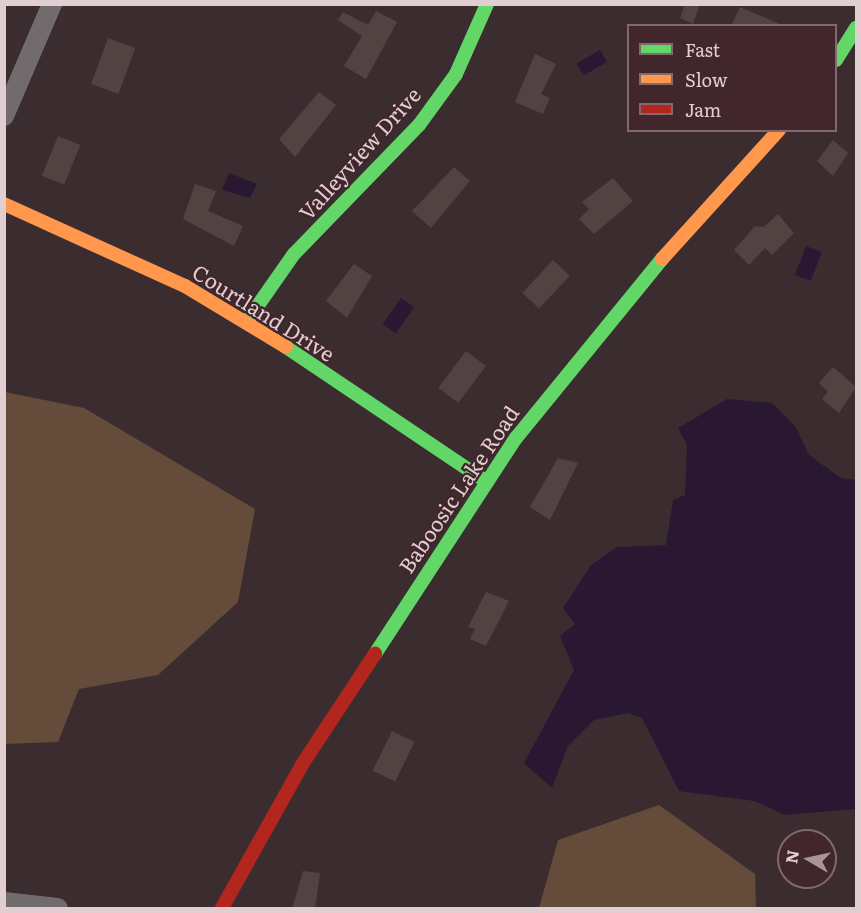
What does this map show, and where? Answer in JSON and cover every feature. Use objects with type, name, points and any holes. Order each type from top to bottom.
[{"type":"street","points":[[4,116],[52,4]]},
{"type":"street","name":"Valleyview Drive","points":[[247,321],[294,254],[420,125],[456,74],[487,4]]},
{"type":"street","points":[[837,58],[856,28]]},
{"type":"street","name":"Baboosic Lake Road","points":[[222,909],[293,779],[487,482],[624,301],[777,132]]},
{"type":"street","name":"Courtland Drive","points":[[4,204],[185,286],[247,321],[487,482]]},
{"type":"street","points":[[4,902],[58,909]]},
{"type":"shaded area","points":[[600,50],[607,62],[584,76],[577,64]]},
{"type":"shaded area","points":[[229,173],[257,184],[250,198],[222,190]]},
{"type":"shaded area","points":[[806,246],[822,252],[811,281],[795,275]]},
{"type":"shaded area","points":[[401,298],[414,307],[396,333],[383,324]]},
{"type":"shaded area","points":[[5,392],[84,408],[255,509],[238,602],[158,675],[79,689],[58,742],[5,744]]},
{"type":"shaded area","points":[[727,399],[772,403],[795,426],[809,455],[841,478],[856,480],[856,809],[785,815],[754,801],[679,791],[642,718],[628,713],[594,720],[568,746],[552,788],[524,763],[574,670],[560,636],[575,624],[563,608],[591,565],[617,547],[666,545],[673,500],[685,495],[687,445],[678,428]]},
{"type":"shaded area","points":[[659,805],[755,874],[756,908],[539,908],[558,840]]},
{"type":"building","points":[[685,4],[700,4],[693,24],[680,18]]},
{"type":"building","points":[[740,7],[779,24],[732,24]]},
{"type":"building","points":[[376,11],[397,22],[366,79],[344,66],[362,36],[338,20],[343,12],[368,25]]},
{"type":"building","points":[[108,38],[135,48],[118,94],[91,84]]},
{"type":"building","points":[[535,54],[556,64],[541,94],[550,98],[543,114],[515,102]]},
{"type":"building","points":[[319,92],[336,105],[295,157],[279,139]]},
{"type":"building","points":[[58,136],[80,145],[64,185],[42,176]]},
{"type":"building","points":[[833,140],[848,153],[833,176],[817,161]]},
{"type":"building","points":[[454,167],[470,181],[431,228],[412,211]]},
{"type":"building","points":[[613,178],[633,201],[594,234],[579,219],[589,209],[582,202]]},
{"type":"building","points":[[195,184],[216,191],[208,211],[243,226],[234,246],[183,219]]},
{"type":"building","points":[[778,214],[794,233],[772,255],[765,248],[749,265],[734,250],[755,226],[764,227]]},
{"type":"building","points":[[553,260],[570,276],[539,309],[522,293]]},
{"type":"building","points":[[354,264],[372,276],[347,318],[326,301]]},
{"type":"building","points":[[466,351],[486,366],[458,403],[438,388]]},
{"type":"building","points":[[833,367],[856,387],[839,413],[822,399],[828,392],[819,383]]},
{"type":"building","points":[[558,458],[578,463],[550,520],[530,507]]},
{"type":"building","points":[[486,592],[509,601],[486,646],[470,639],[475,629],[468,627]]},
{"type":"building","points":[[392,731],[414,742],[395,782],[373,771]]},
{"type":"building","points":[[303,871],[320,873],[315,909],[292,909]]},
{"type":"traffic: fast","points":[[247,321],[294,254],[419,125],[456,74],[487,4]]},
{"type":"traffic: fast","points":[[837,58],[856,28]]},
{"type":"traffic: fast","points":[[375,654],[516,438],[662,259]]},
{"type":"traffic: fast","points":[[286,347],[487,482]]},
{"type":"traffic: slow","points":[[662,259],[777,132]]},
{"type":"traffic: slow","points":[[4,204],[185,286],[286,347]]},
{"type":"traffic: jam","points":[[222,908],[303,763],[375,654]]}]
